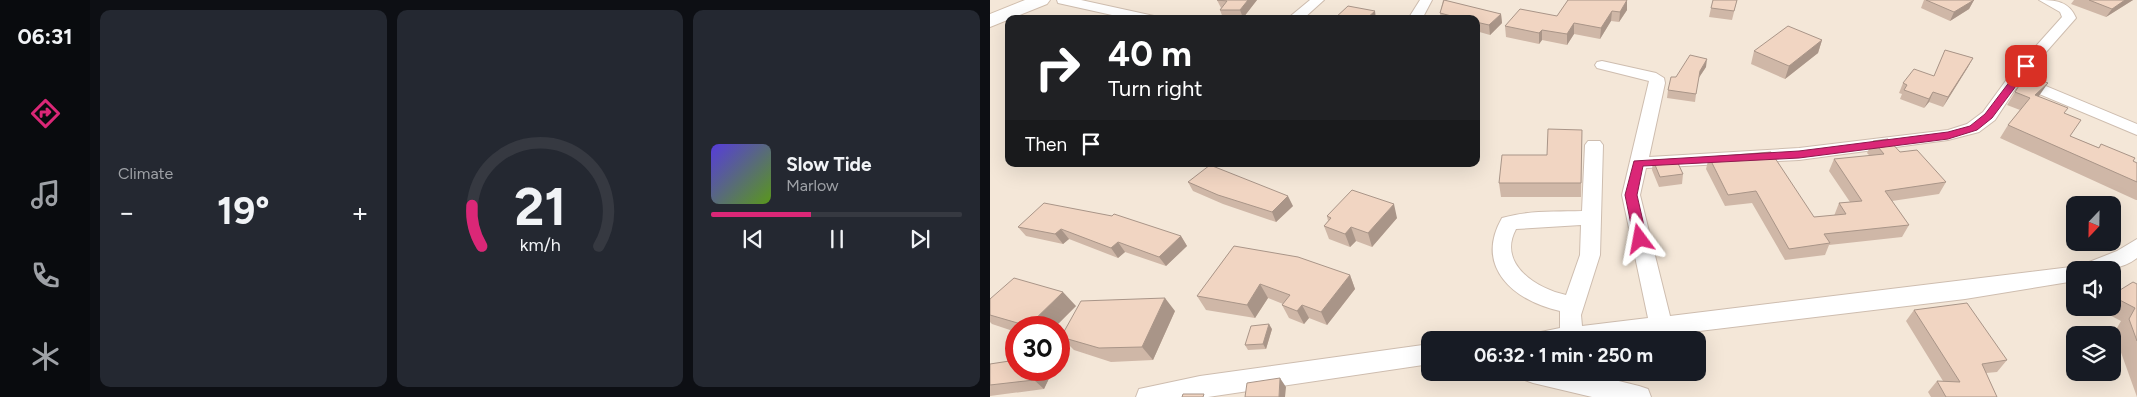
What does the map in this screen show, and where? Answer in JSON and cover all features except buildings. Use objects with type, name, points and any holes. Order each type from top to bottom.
[{"type":"main road","points":[[990,20],[1041,0]]},
{"type":"street","points":[[1063,0],[1132,15]]},
{"type":"street","points":[[1299,15],[1318,0]]},
{"type":"street","points":[[1417,15],[1426,0]]},
{"type":"street","points":[[1638,163],[1799,154],[1948,135],[1973,128],[1989,116],[2015,78],[2069,18],[2066,10],[2045,0]]},
{"type":"street","points":[[1602,65],[1656,78],[1657,83],[1631,195],[1661,326]]},
{"type":"street","points":[[2015,78],[2137,130]]},
{"type":"street","points":[[1571,331],[1570,315],[1572,305],[1579,292],[1590,255],[1594,145]]},
{"type":"street","points":[[1572,305],[1535,294],[1515,278],[1501,253],[1501,234],[1509,223],[1526,220],[1592,218]]},
{"type":"street","points":[[2113,261],[2124,257],[2137,247]]},
{"type":"street","points":[[1621,331],[1965,290],[2066,274]]},
{"type":"street","points":[[1148,397],[1200,387],[1421,355]]},
{"type":"street","points":[[1571,381],[1639,397]]},
{"type":"shaded area","points":[[990,0],[1029,0],[990,16]]},
{"type":"shaded area","points":[[1052,0],[2137,0],[2137,397],[990,397],[990,25],[1005,19],[1005,167],[1480,167],[1480,15],[1015,15]]},
{"type":"route","points":[[1640,239],[1631,195],[1638,163],[1799,154],[1948,135],[1973,128],[1989,116],[2015,78],[2026,66]]}]
